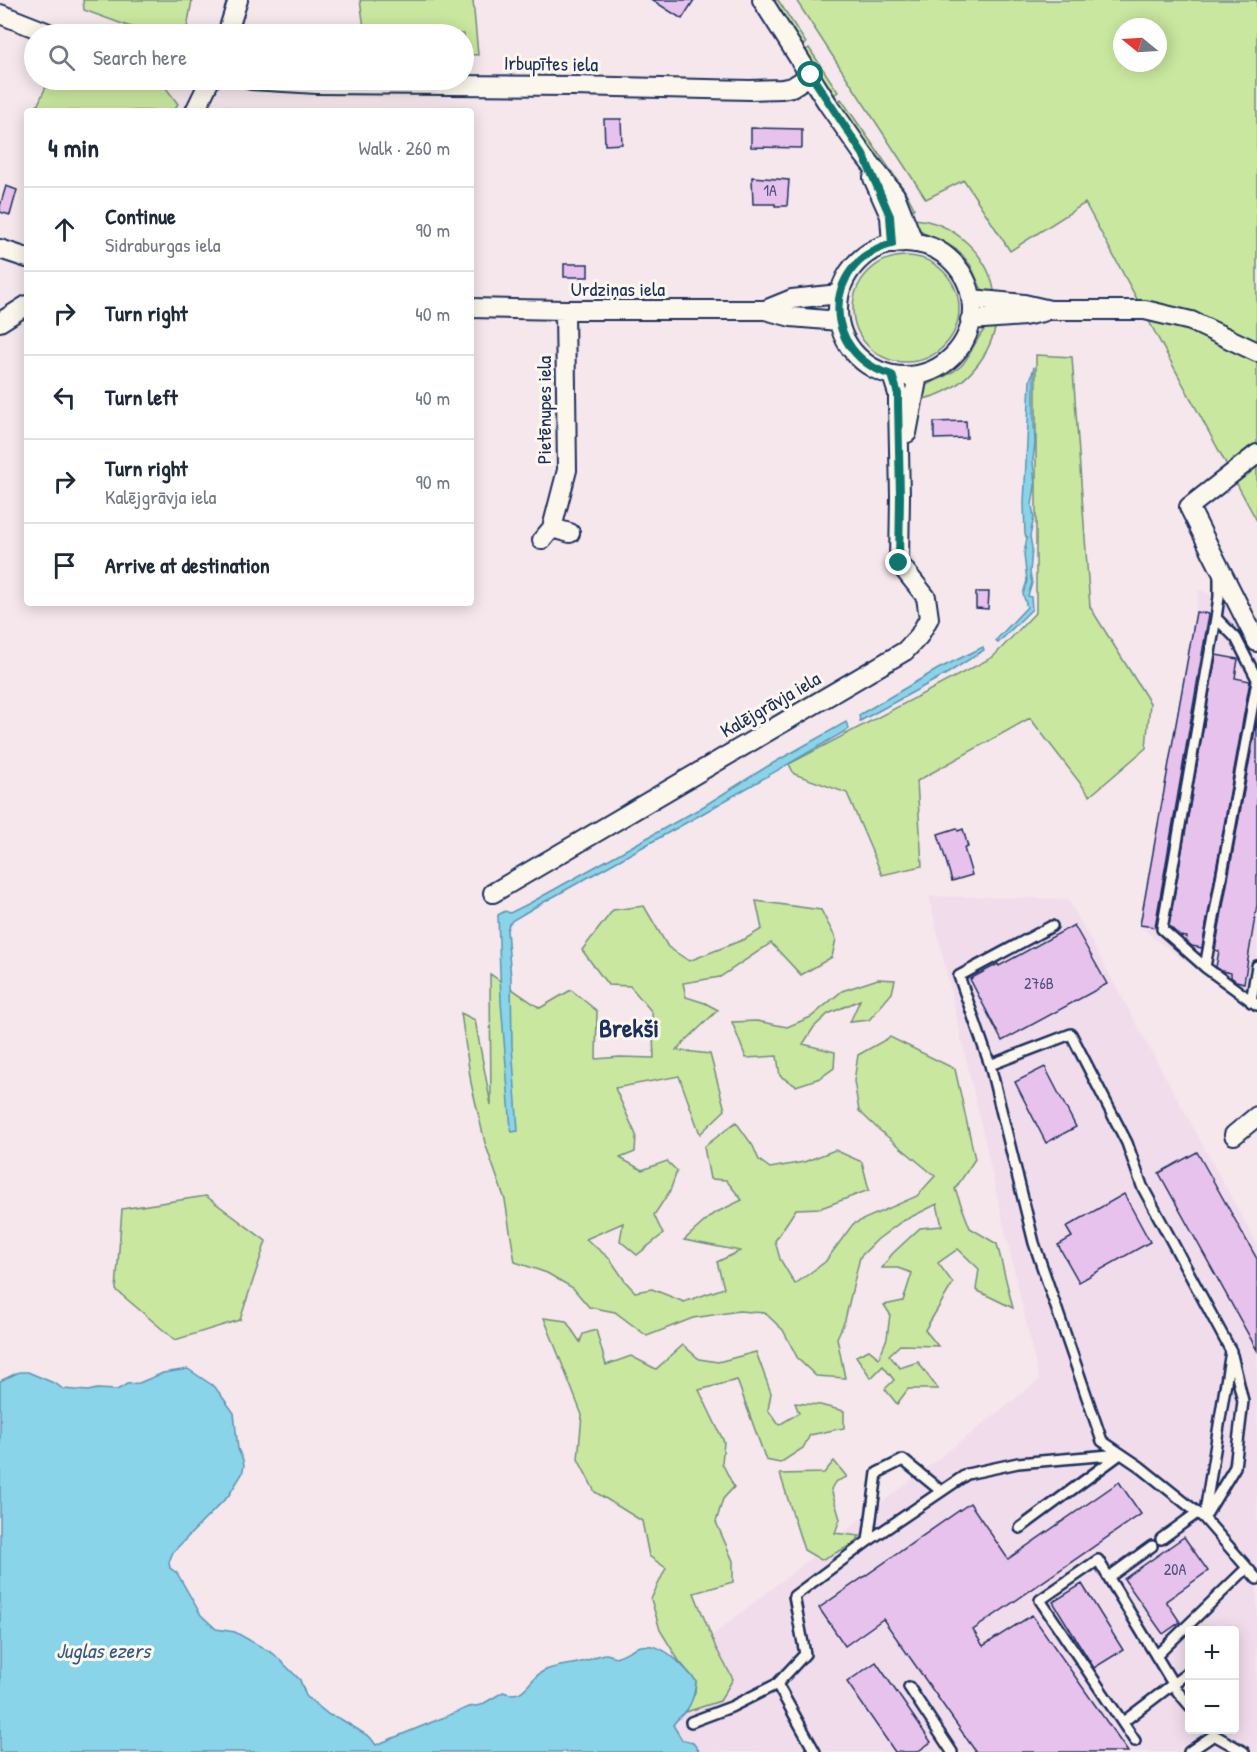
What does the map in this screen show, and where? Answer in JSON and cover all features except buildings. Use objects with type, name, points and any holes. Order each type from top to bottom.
[{"type":"street","points":[[230,24],[238,0]]},
{"type":"street","points":[[762,0],[863,154],[895,195],[914,243]]},
{"type":"street","points":[[0,14],[26,24]]},
{"type":"street","name":"Irbupītes iela","points":[[474,85],[750,90],[792,87],[811,75]]},
{"type":"street","points":[[196,108],[205,90]]},
{"type":"street","points":[[863,154],[890,216],[892,244]]},
{"type":"street","points":[[914,243],[934,249],[952,262],[964,279],[971,299],[970,320],[963,342],[948,360],[918,375],[892,375],[873,368],[857,356],[845,340],[839,321],[839,294],[846,276],[858,261],[874,250],[892,244],[914,243]]},
{"type":"street","points":[[0,249],[24,257]]},
{"type":"street","name":"Urdziņas iela","points":[[765,310],[792,299],[839,294]]},
{"type":"street","points":[[971,299],[1024,304],[1050,310],[1145,310],[1191,321],[1257,352]]},
{"type":"street","points":[[0,322],[24,307]]},
{"type":"street","name":"Urdziņas iela","points":[[474,308],[765,310],[791,317],[839,321]]},
{"type":"street","name":"Pietēnupes iela","points":[[565,310],[567,470],[547,534],[570,533]]},
{"type":"street","points":[[970,320],[1024,316],[1050,310]]},
{"type":"street","name":"Kalējgrāvja iela","points":[[493,893],[905,651],[919,636],[929,618],[926,597],[899,563],[898,394],[892,375]]},
{"type":"street","name":"Kalējgrāvja iela","points":[[900,479],[918,375]]},
{"type":"street","points":[[1257,454],[1189,507],[1257,642]]},
{"type":"street","points":[[1234,1135],[1257,1116]]},
{"type":"lane","points":[[1219,569],[1216,618],[1162,929],[1205,967],[1254,1004]]},
{"type":"lane","points":[[1205,967],[1257,680],[1236,638],[1216,618]]},
{"type":"lane","points":[[1052,926],[959,976],[990,1065],[1034,1243],[1102,1441],[1139,1466],[1201,1515],[1257,1579]]},
{"type":"lane","points":[[1254,1004],[1257,966]]},
{"type":"lane","points":[[990,1065],[1071,1034],[1127,1143],[1142,1186],[1231,1351],[1243,1401],[1235,1467],[1201,1515],[1161,1539]]},
{"type":"lane","points":[[1201,1515],[1231,1351]]},
{"type":"lane","points":[[691,1722],[731,1707],[777,1684],[805,1654],[794,1596],[868,1541],[967,1474],[1018,1463],[1121,1454]]},
{"type":"lane","points":[[1020,1528],[1121,1454]]},
{"type":"lane","points":[[868,1541],[877,1473],[903,1460],[941,1491]]},
{"type":"lane","points":[[1108,1577],[1152,1546]]},
{"type":"lane","points":[[1135,1741],[1040,1600],[1098,1560],[1173,1684],[1185,1700]]},
{"type":"lane","points":[[1156,1656],[1247,1568]]},
{"type":"lane","points":[[1123,1722],[1185,1675]]},
{"type":"lane","points":[[777,1684],[815,1752]]},
{"type":"lane","points":[[909,1687],[952,1752]]},
{"type":"lane","points":[[1189,1752],[1210,1734]]},
{"type":"lane","points":[[1215,1734],[1244,1752]]},
{"type":"shaded area","points":[[1199,590],[1224,599],[1257,660],[1257,1013],[1152,937],[1140,925]]},
{"type":"shaded area","points":[[929,896],[1068,899],[1257,1244],[1257,1752],[700,1752],[693,1743],[682,1740],[673,1725],[686,1712],[696,1681],[679,1661],[1039,1380]]},
{"type":"green space","points":[[83,0],[192,0],[188,24],[122,24],[84,10]]},
{"type":"green space","points":[[360,0],[473,0],[478,55],[474,55],[474,24],[364,24]]},
{"type":"green space","points":[[770,0],[778,0],[806,43],[800,47]]},
{"type":"green space","points":[[796,0],[1257,0],[1257,521],[1085,203],[1010,251],[964,180],[926,199]]},
{"type":"green space","points":[[809,48],[838,92],[832,96],[803,52]]},
{"type":"green space","points":[[44,90],[168,90],[178,104],[175,108],[36,108]]},
{"type":"green space","points":[[841,99],[905,191],[914,208],[912,211],[908,210],[836,102]]},
{"type":"green space","points":[[911,219],[941,226],[955,233],[967,243],[986,268],[995,297],[981,288],[971,266],[960,252],[941,240],[923,233]]},
{"type":"green space","points":[[906,256],[926,260],[944,271],[955,289],[959,309],[955,329],[944,347],[926,358],[906,362],[886,358],[868,347],[857,329],[853,309],[857,289],[868,271],[886,260]]},
{"type":"green space","points":[[996,325],[986,352],[968,375],[945,391],[917,400],[924,386],[961,366],[984,330]]},
{"type":"green space","points":[[1036,355],[1072,357],[1090,607],[1150,703],[1146,748],[1090,796],[1030,718],[917,781],[922,866],[882,875],[847,793],[794,774],[789,764],[993,657],[1036,612]]},
{"type":"green space","points":[[756,901],[821,910],[836,939],[832,957],[801,975],[771,943],[720,977],[683,983],[686,997],[718,1010],[676,1050],[710,1054],[725,1110],[700,1134],[679,1076],[615,1088],[636,1135],[635,1152],[620,1158],[642,1170],[667,1161],[677,1171],[670,1191],[654,1215],[663,1234],[637,1255],[620,1241],[623,1223],[586,1239],[610,1259],[635,1292],[652,1289],[684,1302],[724,1288],[717,1262],[740,1251],[684,1240],[713,1214],[742,1200],[726,1180],[710,1179],[704,1147],[736,1122],[753,1146],[759,1160],[770,1168],[804,1162],[835,1150],[862,1162],[869,1190],[821,1208],[796,1209],[775,1241],[780,1259],[795,1284],[825,1262],[853,1224],[917,1196],[935,1176],[859,1111],[854,1081],[858,1055],[890,1037],[955,1069],[975,1159],[955,1189],[970,1228],[997,1244],[1013,1308],[976,1290],[979,1269],[958,1249],[938,1263],[953,1283],[925,1330],[938,1346],[900,1345],[889,1355],[900,1368],[918,1362],[938,1389],[908,1389],[897,1404],[885,1389],[894,1380],[883,1366],[871,1378],[856,1356],[869,1350],[879,1358],[887,1338],[890,1314],[884,1305],[903,1301],[912,1273],[898,1268],[882,1268],[892,1254],[920,1228],[942,1226],[937,1204],[901,1222],[878,1239],[860,1257],[845,1320],[837,1338],[845,1378],[816,1376],[798,1359],[783,1330],[765,1313],[739,1311],[693,1318],[647,1336],[615,1312],[589,1307],[573,1288],[547,1273],[515,1262],[505,1200],[485,1143],[471,1083],[461,1013],[475,1020],[491,1105],[490,974],[540,1008],[571,990],[597,1011],[596,1059],[654,1058],[652,1012],[630,986],[608,985],[582,950],[613,910],[644,906],[668,947],[689,961],[745,939],[762,929]]},
{"type":"green space","points":[[878,979],[895,980],[892,993],[869,1020],[850,1022],[860,1000],[828,1014],[814,1027],[803,1044],[835,1052],[834,1068],[820,1078],[796,1086],[780,1076],[777,1056],[746,1058],[732,1022],[757,1021],[787,1027],[811,1017],[842,991]]},
{"type":"green space","points":[[206,1196],[266,1241],[240,1320],[175,1340],[116,1290],[122,1209]]},
{"type":"green space","points":[[544,1318],[566,1321],[580,1342],[583,1334],[596,1330],[606,1365],[631,1356],[656,1369],[683,1345],[699,1359],[718,1362],[756,1352],[771,1393],[768,1410],[779,1425],[799,1413],[795,1403],[820,1405],[844,1411],[844,1428],[810,1435],[803,1448],[780,1463],[766,1460],[737,1380],[699,1390],[724,1442],[722,1463],[734,1487],[723,1499],[716,1522],[733,1561],[733,1582],[694,1593],[716,1648],[733,1679],[720,1701],[686,1712],[695,1692],[696,1681],[679,1661],[660,1630],[651,1599],[666,1568],[649,1556],[642,1521],[595,1492],[578,1459],[582,1415]]},
{"type":"green space","points":[[834,1461],[847,1477],[835,1482],[831,1489],[840,1519],[835,1533],[860,1536],[852,1545],[821,1560],[804,1550],[780,1474],[824,1473]]},
{"type":"water","points":[[1034,367],[1035,486],[1032,505],[1034,517],[1030,536],[1032,583],[1028,596],[1031,597],[1032,609],[998,643],[996,640],[1027,607],[1023,594],[1027,581],[1024,554],[1027,538],[1024,503],[1030,381]]},
{"type":"water","points":[[983,647],[984,650],[948,673],[860,721],[859,715],[938,669]]},
{"type":"water","points":[[846,722],[849,729],[535,907],[509,924],[507,930],[511,979],[512,1046],[518,1131],[512,1132],[501,1002],[498,915],[505,911],[510,913],[530,903],[699,809],[768,766]]},
{"type":"water","name":"Juglas ezers","points":[[188,1369],[215,1387],[234,1413],[238,1449],[244,1466],[242,1474],[229,1495],[173,1552],[169,1562],[170,1568],[177,1573],[201,1615],[216,1629],[235,1632],[274,1654],[300,1680],[306,1696],[329,1715],[339,1718],[370,1737],[376,1745],[469,1707],[481,1705],[503,1692],[516,1694],[521,1692],[547,1669],[582,1662],[604,1654],[615,1657],[638,1647],[649,1646],[672,1656],[696,1681],[689,1707],[673,1725],[682,1740],[693,1743],[700,1752],[0,1752],[0,1381],[19,1372],[28,1372],[63,1389],[117,1390],[127,1384],[139,1383],[163,1373]]},
{"type":"district","name":"Brekši","points":[[629,1027]]},
{"type":"route","points":[[811,75],[863,154],[890,216],[892,244],[874,250],[852,268],[839,294],[838,312],[841,330],[850,348],[864,363],[892,375],[898,394],[899,563]]}]
